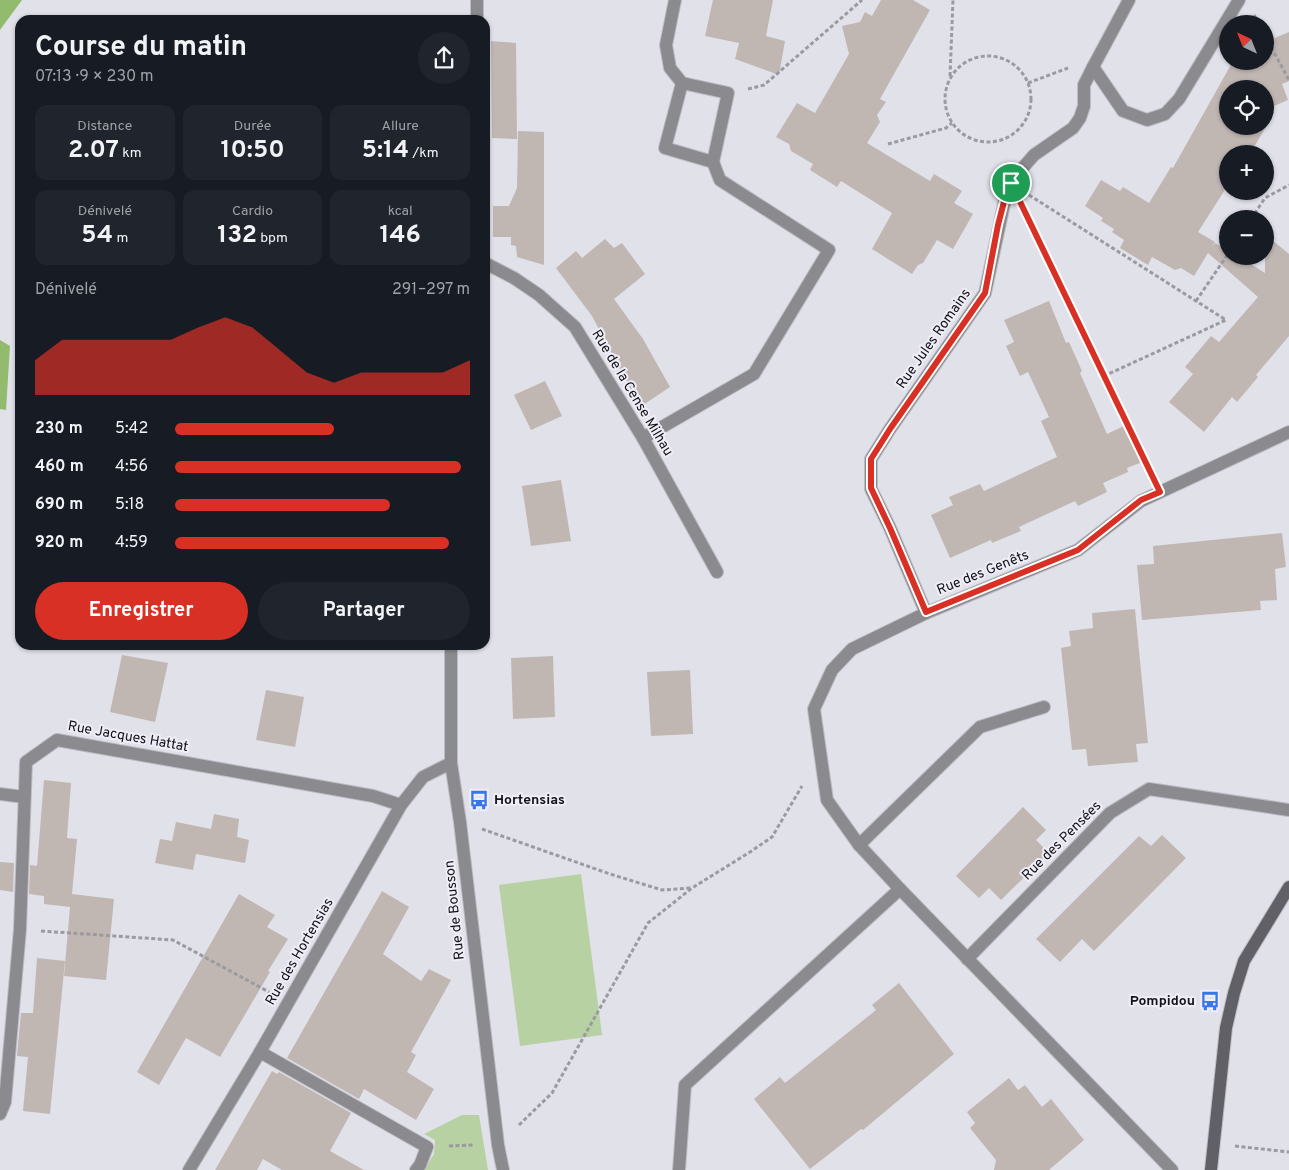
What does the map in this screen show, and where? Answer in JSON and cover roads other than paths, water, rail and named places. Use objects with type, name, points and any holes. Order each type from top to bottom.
[{"type":"main road","points":[[1211,1170],[1226,1028],[1244,961],[1289,887]]},
{"type":"street","points":[[476,15],[477,0]]},
{"type":"street","points":[[643,438],[754,374],[829,250],[720,180],[713,162],[728,93],[682,83],[670,68],[666,45],[675,0]]},
{"type":"street","name":"Rue Jules Romains","points":[[926,612],[871,488],[871,459],[985,293],[1007,190],[1034,155],[1073,128],[1080,118],[1084,106],[1084,85],[1129,0]]},
{"type":"street","points":[[1093,66],[1123,111],[1147,120],[1165,114],[1179,99],[1239,0]]},
{"type":"street","points":[[682,83],[665,148],[713,162]]},
{"type":"street","name":"Rue de la Cense Milhau","points":[[490,265],[539,295],[575,326],[643,438],[717,572]]},
{"type":"street","name":"Rue des Genêts","points":[[1172,1170],[967,959],[860,845],[827,800],[814,709],[832,670],[852,649],[926,612],[1078,550],[1141,500],[1289,432]]},
{"type":"street","name":"Rue de Bousson","points":[[451,650],[451,763],[460,822],[498,1144],[503,1170]]},
{"type":"street","points":[[860,845],[980,727],[1044,707]]},
{"type":"street","name":"Rue Jacques Hattat","points":[[0,1114],[5,1102],[20,929],[26,762],[57,740],[373,796],[401,805]]},
{"type":"street","name":"Rue des Hortensias","points":[[189,1170],[260,1052],[401,805],[422,778],[451,763]]},
{"type":"street","name":"Rue des Pensées","points":[[967,959],[1110,813],[1149,789],[1289,810]]},
{"type":"street","points":[[0,794],[24,797]]},
{"type":"street","points":[[679,1170],[685,1085],[900,889]]},
{"type":"street","points":[[260,1052],[427,1147],[416,1170]]},
{"type":"place","name":"Hortensias","points":[[479,800]]},
{"type":"place","name":"Pompidou","points":[[1210,1001]]}]
